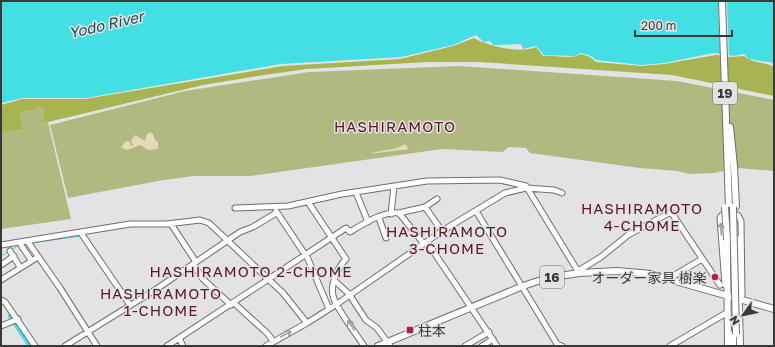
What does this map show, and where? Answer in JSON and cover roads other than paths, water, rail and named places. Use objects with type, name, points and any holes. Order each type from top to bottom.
[{"type":"main road","name":"19","points":[[722,1],[728,127]]},
{"type":"main road","name":"19","points":[[725,1],[730,185]]},
{"type":"main road","points":[[730,185],[734,334],[733,346]]},
{"type":"main road","points":[[730,185],[731,207],[737,239],[740,346]]},
{"type":"main road","points":[[728,346],[727,240],[731,207]]},
{"type":"main road","name":"16","points":[[378,346],[388,344],[471,306],[523,286],[547,278],[578,272],[617,271],[651,274],[774,309]]},
{"type":"main road","points":[[734,334],[736,346]]},
{"type":"street","points":[[235,208],[288,206],[308,202],[313,199],[394,186],[450,180],[500,180],[526,186],[578,272],[601,257],[628,235],[671,212],[720,284]]},
{"type":"street","points":[[391,214],[394,186]]},
{"type":"street","points":[[266,346],[337,304],[349,294],[442,231],[505,193],[528,189],[554,190],[562,193]]},
{"type":"street","points":[[357,195],[368,222]]},
{"type":"street","points":[[167,346],[233,304],[268,279],[346,228],[350,232],[368,222],[391,214],[425,207],[437,199]]},
{"type":"street","points":[[308,202],[346,259],[339,266],[333,293],[337,304],[364,346]]},
{"type":"street","points":[[275,206],[276,213],[305,255],[329,309]]},
{"type":"street","points":[[425,207],[442,231]]},
{"type":"street","points":[[263,208],[266,219]]},
{"type":"street","points":[[476,211],[557,344],[562,346]]},
{"type":"street","points":[[65,346],[228,242],[240,232],[253,227],[276,213]]},
{"type":"street","points":[[399,213],[425,243],[471,306],[497,346]]},
{"type":"street","points":[[727,295],[720,218],[722,216],[738,215],[741,221],[742,295],[739,300]]},
{"type":"street","points":[[379,218],[386,238]]},
{"type":"street","points":[[1,246],[130,224],[171,224],[200,220],[209,223],[283,293],[307,323]]},
{"type":"street","points":[[171,224],[203,279],[268,334],[273,341]]},
{"type":"street","points":[[81,233],[130,305]]},
{"type":"street","points":[[28,242],[96,346]]},
{"type":"street","points":[[21,245],[31,260]]},
{"type":"street","points":[[10,251],[20,267]]},
{"type":"street","points":[[1,265],[14,256]]},
{"type":"street","points":[[1,280],[38,257]]},
{"type":"street","points":[[668,279],[702,259]]},
{"type":"street","points":[[335,281],[349,294],[366,320],[377,328],[388,344]]},
{"type":"street","points":[[1,300],[5,302],[18,319],[35,346]]},
{"type":"street","points":[[670,346],[728,312]]},
{"type":"street","points":[[1,326],[18,319]]},
{"type":"street","points":[[465,346],[489,332]]},
{"type":"street","points":[[179,338],[183,346]]},
{"type":"street","points":[[482,346],[493,339]]},
{"type":"water","name":"Yodo River","points":[[1,1],[774,1],[774,63],[749,59],[744,54],[734,56],[714,53],[664,63],[641,65],[596,60],[591,56],[581,53],[575,56],[544,55],[536,46],[523,49],[521,44],[493,45],[490,41],[484,42],[476,35],[453,45],[401,57],[281,64],[86,98],[23,98],[1,103]]},
{"type":"waterway","points":[[31,243],[81,236]]},
{"type":"waterway","points":[[12,249],[20,245]]},
{"type":"waterway","points":[[1,256],[8,252]]},
{"type":"waterway","points":[[130,302],[138,298]]},
{"type":"waterway","points":[[11,316],[31,346]]},
{"type":"place","name":"オーダー家具 樹楽","points":[[715,277]]},
{"type":"place","name":"柱本","points":[[410,330]]},
{"type":"district","name":"HASHIRAMOTO","points":[[395,126]]},
{"type":"district","name":"HASHIRAMOTO 4-CHOME","points":[[642,216]]},
{"type":"district","name":"HASHIRAMOTO 3-CHOME","points":[[447,240]]},
{"type":"district","name":"HASHIRAMOTO 2-CHOME","points":[[251,271]]},
{"type":"district","name":"HASHIRAMOTO 1-CHOME","points":[[161,302]]}]
